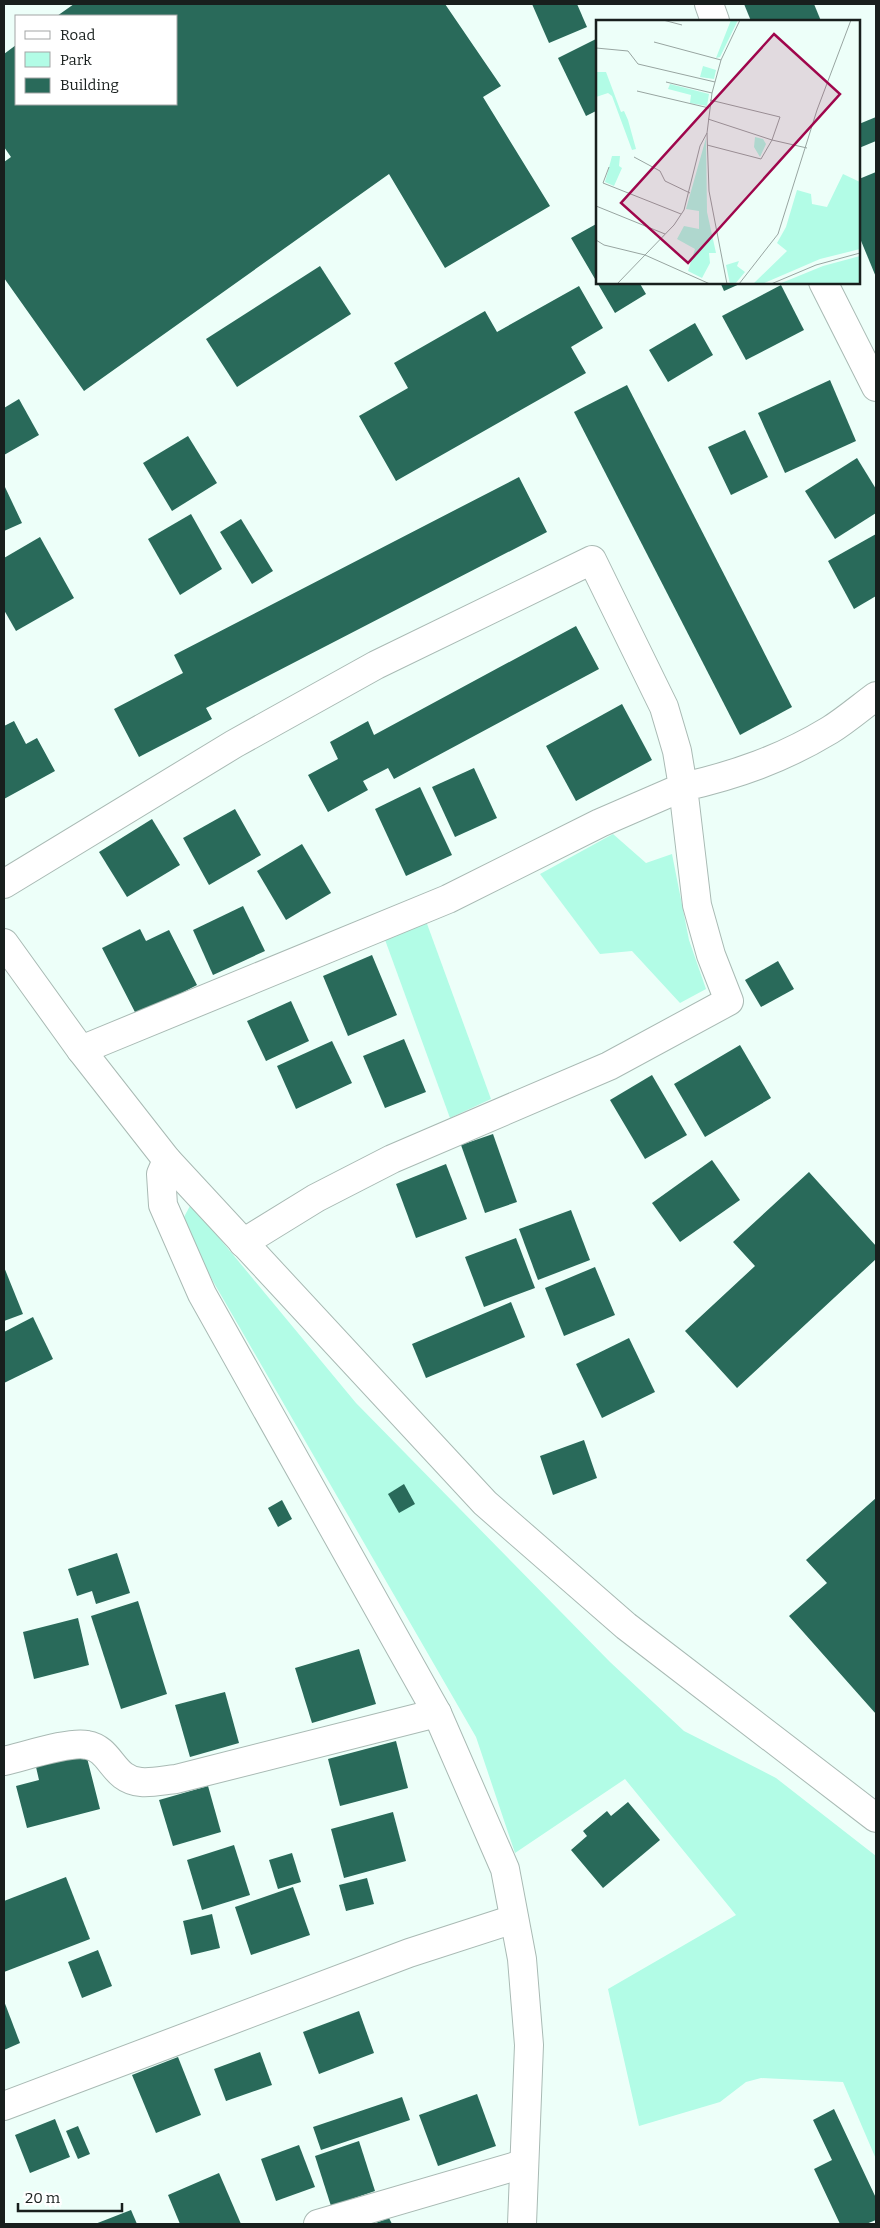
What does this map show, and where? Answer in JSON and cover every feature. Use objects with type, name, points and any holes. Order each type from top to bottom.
[{"type":"street","points":[[709,4],[715,20]]},
{"type":"street","points":[[824,284],[876,387]]},
{"type":"street","points":[[4,884],[234,744],[376,665],[592,560],[664,708],[678,751],[697,905],[712,955],[729,1001],[609,1066],[392,1159],[316,1198],[243,1243]]},
{"type":"street","points":[[81,1050],[448,899],[600,823],[682,787],[729,777],[778,758],[831,730],[876,696]]},
{"type":"street","points":[[8,960],[167,1160],[485,1503],[626,1626],[876,1818]]},
{"type":"street","points":[[167,1160],[161,1174],[163,1205],[202,1294],[437,1713],[505,1869],[522,1958],[529,2045],[522,2224]]},
{"type":"street","points":[[4,1761],[73,1745],[86,1744],[103,1751],[118,1773],[129,1779],[141,1782],[176,1779],[437,1713]]},
{"type":"street","points":[[4,2106],[409,1953],[514,1919]]},
{"type":"street","points":[[318,2224],[524,2164]]},
{"type":"green space","points":[[613,834],[646,863],[672,854],[689,940],[706,989],[680,1003],[632,951],[600,954],[540,874]]},
{"type":"green space","points":[[426,921],[491,1099],[450,1118],[384,937]]},
{"type":"green space","points":[[191,1204],[356,1403],[610,1662],[684,1731],[776,1778],[876,1856],[876,2159],[843,2082],[761,2078],[746,2082],[720,2102],[639,2126],[608,1989],[736,1915],[625,1779],[515,1853],[476,1737],[195,1250],[184,1217]]},
{"type":"building","points":[[74,4],[445,4],[501,86],[483,97],[550,206],[445,268],[389,174],[84,391],[4,278],[4,162],[11,157],[4,147],[4,54],[15,46],[15,105],[178,105],[178,15],[58,15]]},
{"type":"building","points":[[532,4],[577,4],[587,27],[549,43]]},
{"type":"building","points":[[744,4],[814,4],[821,20],[751,20]]},
{"type":"building","points":[[596,39],[596,111],[586,116],[558,58]]},
{"type":"building","points":[[876,117],[876,141],[860,148],[860,124]]},
{"type":"building","points":[[876,172],[876,277],[860,238],[860,179]]},
{"type":"building","points":[[596,224],[596,281],[571,238]]},
{"type":"building","points":[[320,266],[351,314],[237,387],[206,339]]},
{"type":"building","points":[[598,284],[640,284],[646,294],[615,313]]},
{"type":"building","points":[[721,284],[740,284],[724,291]]},
{"type":"building","points":[[781,285],[804,330],[746,360],[722,316]]},
{"type":"building","points":[[579,286],[603,328],[571,347],[586,373],[396,481],[359,416],[408,388],[394,363],[485,311],[497,332]]},
{"type":"building","points":[[695,323],[713,355],[668,382],[649,350]]},
{"type":"building","points":[[830,380],[856,441],[785,473],[758,413]]},
{"type":"building","points":[[627,385],[792,707],[740,735],[574,412]]},
{"type":"building","points":[[19,399],[39,435],[4,455],[4,408]]},
{"type":"building","points":[[745,430],[768,477],[731,495],[708,447]]},
{"type":"building","points":[[188,436],[217,483],[172,511],[143,463]]},
{"type":"building","points":[[857,458],[876,489],[876,513],[835,539],[805,491]]},
{"type":"building","points":[[519,477],[547,532],[206,708],[212,719],[139,757],[114,709],[183,673],[174,655]]},
{"type":"building","points":[[4,485],[22,523],[4,531]]},
{"type":"building","points":[[191,514],[222,569],[180,595],[148,539]]},
{"type":"building","points":[[241,519],[273,571],[252,584],[220,532]]},
{"type":"building","points":[[876,534],[876,596],[854,609],[828,561]]},
{"type":"building","points":[[40,537],[74,598],[16,631],[4,610],[4,558]]},
{"type":"building","points":[[576,626],[599,669],[394,779],[388,768],[363,781],[368,790],[328,812],[308,775],[338,759],[330,742],[368,721],[374,735]]},
{"type":"building","points":[[622,704],[652,760],[576,801],[546,746]]},
{"type":"building","points":[[14,721],[26,744],[37,738],[55,771],[4,799],[4,726]]},
{"type":"building","points":[[474,768],[497,818],[455,837],[432,787]]},
{"type":"building","points":[[420,787],[452,855],[406,876],[375,809]]},
{"type":"building","points":[[235,809],[261,855],[209,885],[183,838]]},
{"type":"building","points":[[152,819],[180,865],[127,897],[99,852]]},
{"type":"building","points":[[302,844],[331,893],[286,920],[257,871]]},
{"type":"building","points":[[243,906],[265,951],[213,975],[193,930]]},
{"type":"building","points":[[140,929],[146,941],[169,930],[197,985],[137,1016],[102,948]]},
{"type":"building","points":[[372,955],[397,1015],[348,1036],[323,976]]},
{"type":"building","points":[[778,961],[794,989],[761,1007],[745,980]]},
{"type":"building","points":[[291,1001],[309,1041],[266,1061],[247,1021]]},
{"type":"building","points":[[404,1039],[426,1092],[385,1108],[363,1056]]},
{"type":"building","points":[[332,1041],[352,1083],[296,1109],[277,1066]]},
{"type":"building","points":[[740,1045],[771,1098],[705,1137],[674,1084]]},
{"type":"building","points":[[652,1075],[687,1135],[645,1159],[610,1100]]},
{"type":"building","points":[[493,1134],[517,1202],[485,1213],[461,1145]]},
{"type":"building","points":[[712,1160],[740,1200],[680,1242],[652,1203]]},
{"type":"building","points":[[446,1164],[467,1219],[416,1238],[396,1184]]},
{"type":"building","points":[[809,1172],[876,1246],[876,1259],[737,1388],[685,1331],[755,1266],[733,1242]]},
{"type":"building","points":[[571,1210],[590,1260],[538,1280],[519,1229]]},
{"type":"building","points":[[516,1238],[535,1288],[484,1307],[465,1257]]},
{"type":"building","points":[[4,1267],[23,1314],[4,1321]]},
{"type":"building","points":[[595,1267],[615,1315],[564,1336],[545,1288]]},
{"type":"building","points":[[511,1302],[525,1337],[426,1378],[412,1344]]},
{"type":"building","points":[[33,1317],[53,1359],[4,1383],[4,1332]]},
{"type":"building","points":[[629,1338],[655,1392],[602,1418],[576,1364]]},
{"type":"building","points":[[584,1440],[597,1478],[553,1495],[540,1456]]},
{"type":"building","points":[[404,1484],[415,1504],[399,1513],[388,1494]]},
{"type":"building","points":[[876,1498],[876,1714],[789,1616],[827,1583],[806,1560]]},
{"type":"building","points":[[282,1500],[292,1519],[278,1527],[268,1508]]},
{"type":"building","points":[[117,1553],[130,1593],[96,1604],[92,1591],[77,1596],[68,1569]]},
{"type":"building","points":[[138,1601],[167,1694],[121,1709],[91,1616]]},
{"type":"building","points":[[78,1618],[89,1665],[34,1679],[23,1632]]},
{"type":"building","points":[[359,1649],[376,1704],[312,1723],[295,1668]]},
{"type":"building","points":[[225,1692],[239,1743],[190,1757],[175,1705]]},
{"type":"building","points":[[396,1741],[408,1788],[340,1806],[328,1759]]},
{"type":"building","points":[[86,1754],[100,1809],[27,1828],[16,1786],[39,1780],[36,1767]]},
{"type":"building","points":[[208,1786],[221,1832],[173,1846],[159,1800]]},
{"type":"building","points":[[628,1802],[660,1840],[603,1888],[571,1850],[587,1836],[583,1831],[607,1811],[611,1816]]},
{"type":"building","points":[[393,1812],[406,1861],[344,1878],[331,1829]]},
{"type":"building","points":[[234,1845],[250,1895],[202,1910],[187,1860]]},
{"type":"building","points":[[292,1853],[301,1882],[278,1889],[269,1860]]},
{"type":"building","points":[[66,1877],[90,1939],[4,1972],[4,1901]]},
{"type":"building","points":[[367,1878],[374,1904],[346,1911],[339,1885]]},
{"type":"building","points":[[293,1887],[310,1935],[251,1955],[235,1907]]},
{"type":"building","points":[[212,1914],[220,1948],[191,1955],[183,1921]]},
{"type":"building","points":[[98,1950],[112,1986],[82,1998],[68,1962]]},
{"type":"building","points":[[4,2001],[20,2043],[4,2050]]},
{"type":"building","points":[[359,2011],[374,2053],[319,2074],[303,2032]]},
{"type":"building","points":[[260,2052],[272,2085],[226,2101],[214,2069]]},
{"type":"building","points":[[178,2057],[201,2115],[156,2133],[132,2075]]},
{"type":"building","points":[[477,2094],[496,2146],[438,2166],[419,2115]]},
{"type":"building","points":[[402,2097],[410,2120],[321,2150],[313,2127]]},
{"type":"building","points":[[834,2109],[876,2198],[876,2220],[866,2224],[840,2224],[814,2169],[832,2160],[813,2120]]},
{"type":"building","points":[[55,2119],[70,2157],[30,2173],[15,2135]]},
{"type":"building","points":[[78,2126],[90,2154],[78,2159],[66,2131]]},
{"type":"building","points":[[359,2141],[375,2191],[331,2206],[315,2156]]},
{"type":"building","points":[[299,2145],[315,2187],[276,2201],[261,2159]]},
{"type":"building","points":[[219,2173],[241,2224],[180,2224],[168,2195]]},
{"type":"building","points":[[131,2210],[137,2224],[95,2224]]},
{"type":"building","points":[[389,2218],[392,2224],[373,2224]]}]
